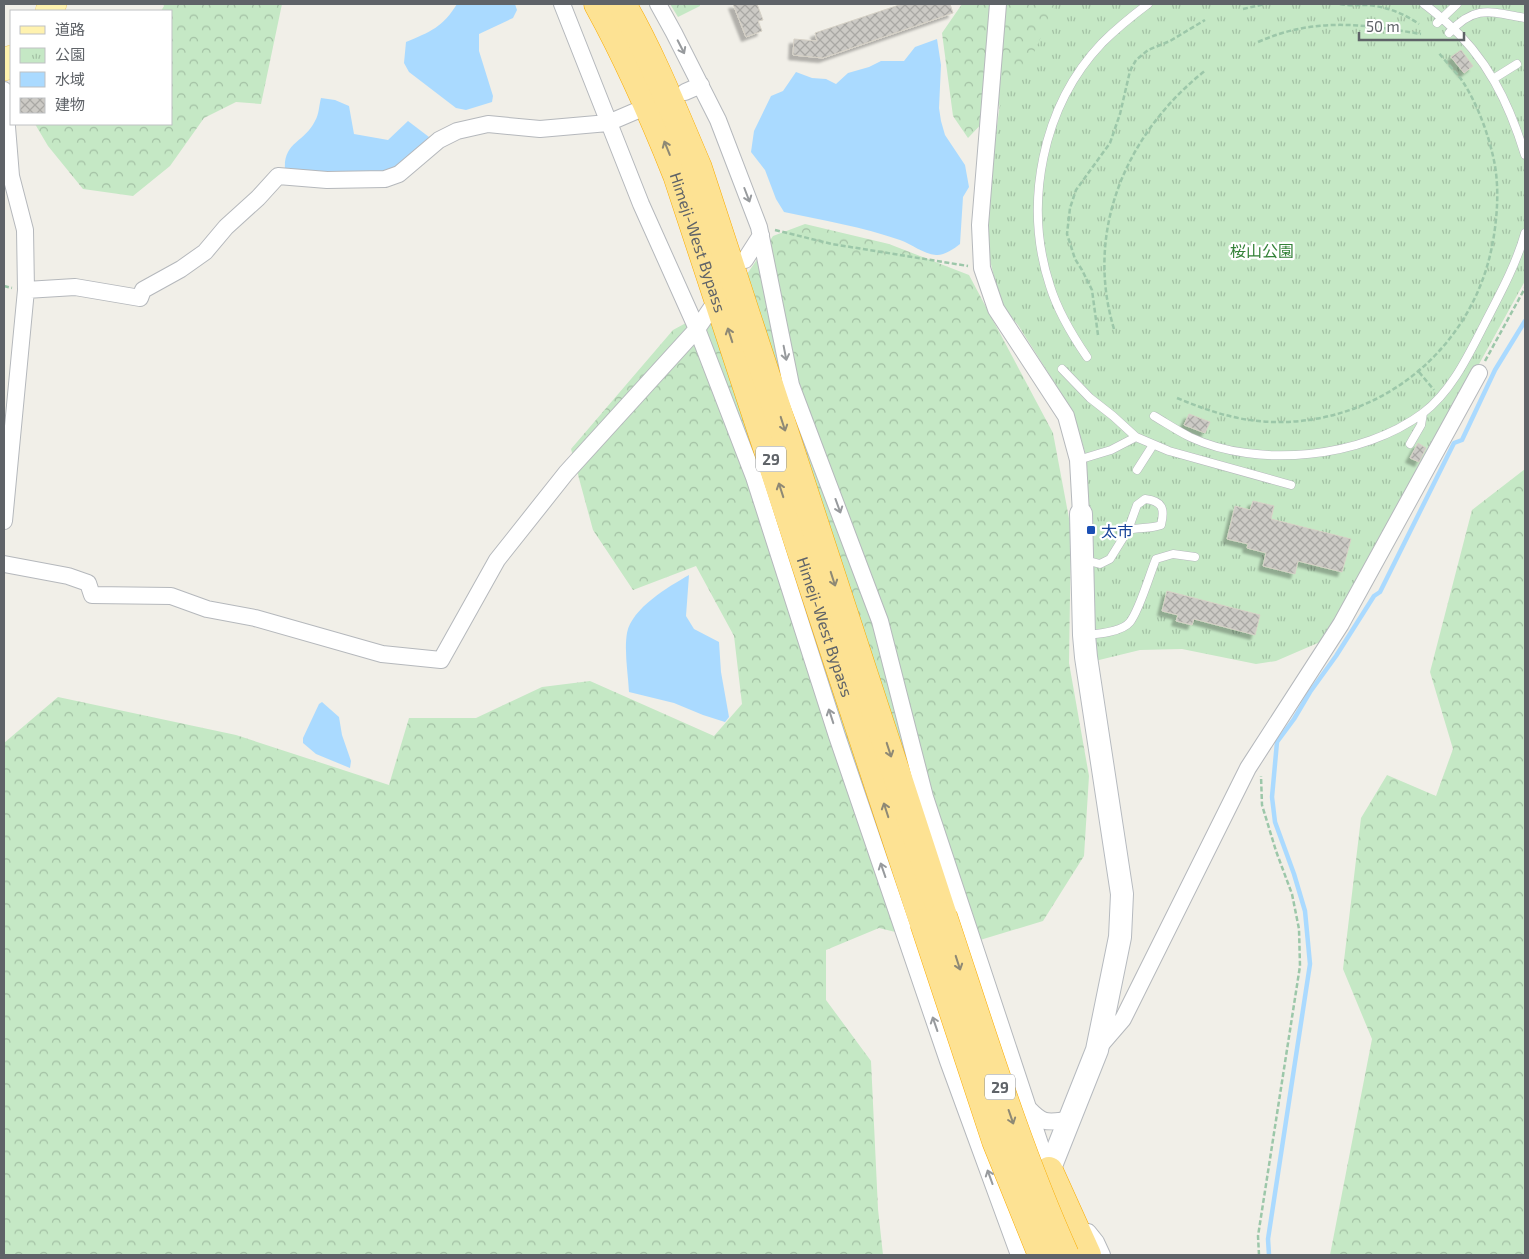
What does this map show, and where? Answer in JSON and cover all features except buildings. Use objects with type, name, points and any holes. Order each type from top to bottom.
[{"type":"highway","name":"Himeji-West Bypass","points":[[598,4],[646,99],[677,175],[933,920],[1052,1227],[1075,1243]]},
{"type":"highway","name":"Himeji-West Bypass","points":[[622,4],[665,90],[698,168],[933,920],[996,1141],[1042,1255]]},
{"type":"highway","points":[[1049,1171],[1075,1243]]},
{"type":"street","points":[[562,4],[641,204],[697,329],[754,477],[837,736],[948,1061],[1020,1255]]},
{"type":"street","points":[[658,4],[718,120],[760,231],[791,385],[880,621],[925,797],[1049,1171]]},
{"type":"street","points":[[998,4],[980,225],[982,268],[996,309],[1066,416],[1078,460],[1082,514],[1084,635],[1122,894],[1120,937],[1097,1050],[1036,1203],[1020,1255]]},
{"type":"street","points":[[685,92],[701,85]]},
{"type":"street","points":[[4,90],[11,176],[25,230],[26,290],[4,521]]},
{"type":"street","points":[[26,290],[75,287],[140,298],[143,290],[181,269],[205,252],[226,227],[258,198],[278,176],[326,180],[384,180],[399,174],[439,140],[457,131],[488,124],[540,128],[608,123],[636,111]]},
{"type":"street","points":[[745,260],[760,231]]},
{"type":"street","points":[[4,564],[68,576],[88,583],[92,595],[170,596],[207,609],[256,618],[382,654],[441,660],[497,560],[566,473],[697,329],[712,307]]},
{"type":"street","points":[[1097,1050],[1123,1019],[1248,768],[1341,624],[1478,373]]},
{"type":"street","points":[[1028,1108],[1038,1119],[1043,1121],[1069,1120]]},
{"type":"street","points":[[999,1200],[1017,1204],[1036,1203]]},
{"type":"street","points":[[1029,1226],[1059,1218],[1075,1243]]},
{"type":"street","points":[[1075,1243],[1083,1227],[1091,1234],[1102,1255]]},
{"type":"lane","points":[[1087,357],[1061,313],[1050,286],[1041,249],[1038,192],[1044,156],[1051,129],[1069,88],[1086,63],[1101,44],[1148,4]]},
{"type":"lane","points":[[1424,4],[1439,20],[1476,52],[1507,104],[1525,155]]},
{"type":"lane","points":[[1439,20],[1457,4]]},
{"type":"lane","points":[[1451,31],[1465,18],[1476,12],[1525,18]]},
{"type":"lane","points":[[1493,79],[1517,64]]},
{"type":"lane","points":[[1154,416],[1191,437],[1211,444],[1236,451],[1270,456],[1297,456],[1323,452],[1362,443],[1396,429],[1423,413],[1440,397],[1451,382],[1499,297],[1520,251],[1525,233]]},
{"type":"lane","points":[[1062,369],[1090,398],[1136,437],[1154,445],[1291,485]]},
{"type":"lane","points":[[1410,444],[1421,425],[1423,413]]},
{"type":"lane","points":[[1078,460],[1111,450],[1136,437]]},
{"type":"lane","points":[[1137,470],[1154,445]]},
{"type":"lane","points":[[1083,559],[1100,564],[1110,559],[1128,530],[1137,505],[1145,499],[1152,500],[1162,507],[1164,513],[1161,525],[1152,528],[1142,526],[1128,530]]},
{"type":"lane","points":[[1084,635],[1107,634],[1130,623],[1156,559],[1173,554],[1195,557]]},
{"type":"path","points":[[1243,8],[1265,4]]},
{"type":"path","points":[[1340,4],[1367,5],[1394,10],[1406,14],[1419,24]]},
{"type":"path","points":[[1098,335],[1095,325],[1092,290],[1075,259],[1067,234],[1073,199],[1081,183],[1110,143],[1120,114],[1130,71],[1136,60],[1148,50],[1170,41],[1205,20]]},
{"type":"path","points":[[1258,42],[1297,29],[1335,24],[1371,26],[1421,34]]},
{"type":"path","points":[[1177,398],[1204,409],[1254,421],[1288,422],[1340,413],[1394,389],[1419,372],[1448,343],[1474,302],[1488,267],[1497,218],[1496,174],[1483,124],[1461,79],[1440,53]]},
{"type":"path","points":[[1114,329],[1109,313],[1106,289],[1105,254],[1112,208],[1117,190],[1133,154],[1153,122],[1166,105],[1190,82],[1206,70]]},
{"type":"path","points":[[760,231],[982,268]]},
{"type":"path","points":[[1478,373],[1525,288]]},
{"type":"path","points":[[1419,372],[1440,397]]},
{"type":"path","points":[[1258,752],[1262,805],[1292,894],[1299,929],[1300,966],[1258,1236],[1259,1255]]},
{"type":"green space","points":[[163,4],[282,4],[261,104],[236,102],[204,118],[170,166],[133,196],[83,189],[48,146],[36,125],[172,125],[172,10],[162,10]]},
{"type":"green space","points":[[670,4],[700,4],[700,6],[678,17]]},
{"type":"green space","points":[[962,4],[1064,4],[1033,70],[968,138],[953,116],[942,33]]},
{"type":"green space","name":"桜山公園","points":[[1056,4],[1525,4],[1525,281],[1327,639],[1276,661],[1256,664],[1182,649],[1140,650],[1095,661],[1085,452],[1073,412],[1018,325],[1001,305],[987,248],[994,148],[1001,96],[1025,72]]},
{"type":"green space","points":[[805,224],[889,244],[969,275],[1053,433],[1071,529],[1069,663],[1089,776],[1084,856],[1043,921],[957,947],[879,928],[826,950],[826,1000],[871,1061],[878,1209],[883,1255],[4,1255],[4,743],[58,697],[236,735],[389,785],[409,718],[476,718],[542,687],[590,681],[714,736],[742,704],[734,636],[696,566],[633,590],[593,530],[571,449],[673,330],[730,299],[773,236]]},
{"type":"green space","points":[[1525,469],[1525,1255],[1330,1255],[1372,1039],[1343,969],[1361,818],[1387,775],[1436,796],[1453,749],[1430,672],[1472,510]]},
{"type":"water","points":[[457,4],[515,4],[517,10],[513,18],[479,34],[479,51],[493,96],[492,102],[466,110],[456,108],[409,72],[404,63],[406,42],[435,28],[452,12]]},
{"type":"water","points":[[937,39],[941,65],[939,108],[941,121],[945,135],[965,165],[969,187],[963,197],[960,244],[945,253],[939,255],[931,254],[900,240],[872,231],[784,212],[776,199],[765,170],[751,152],[754,131],[771,96],[783,91],[796,72],[812,78],[826,79],[836,84],[848,73],[869,67],[881,61],[904,61],[915,47]]},
{"type":"water","points":[[321,98],[335,100],[349,106],[354,134],[388,140],[408,121],[429,137],[423,147],[396,170],[345,176],[285,170],[287,154],[315,121]]},
{"type":"water","points":[[689,575],[686,616],[694,629],[719,642],[721,672],[729,717],[725,722],[674,703],[629,692],[626,647],[630,624],[652,599]]},
{"type":"water","points":[[322,702],[339,717],[342,735],[351,761],[350,768],[316,754],[303,743],[303,738],[319,704]]},
{"type":"waterway","points":[[1269,1255],[1268,1239],[1310,964],[1305,911],[1275,822],[1272,797],[1277,742],[1336,656],[1374,596],[1380,592],[1454,443],[1462,440],[1495,370],[1525,321]]},
{"type":"place","name":"太市","points":[[1091,530]]}]
